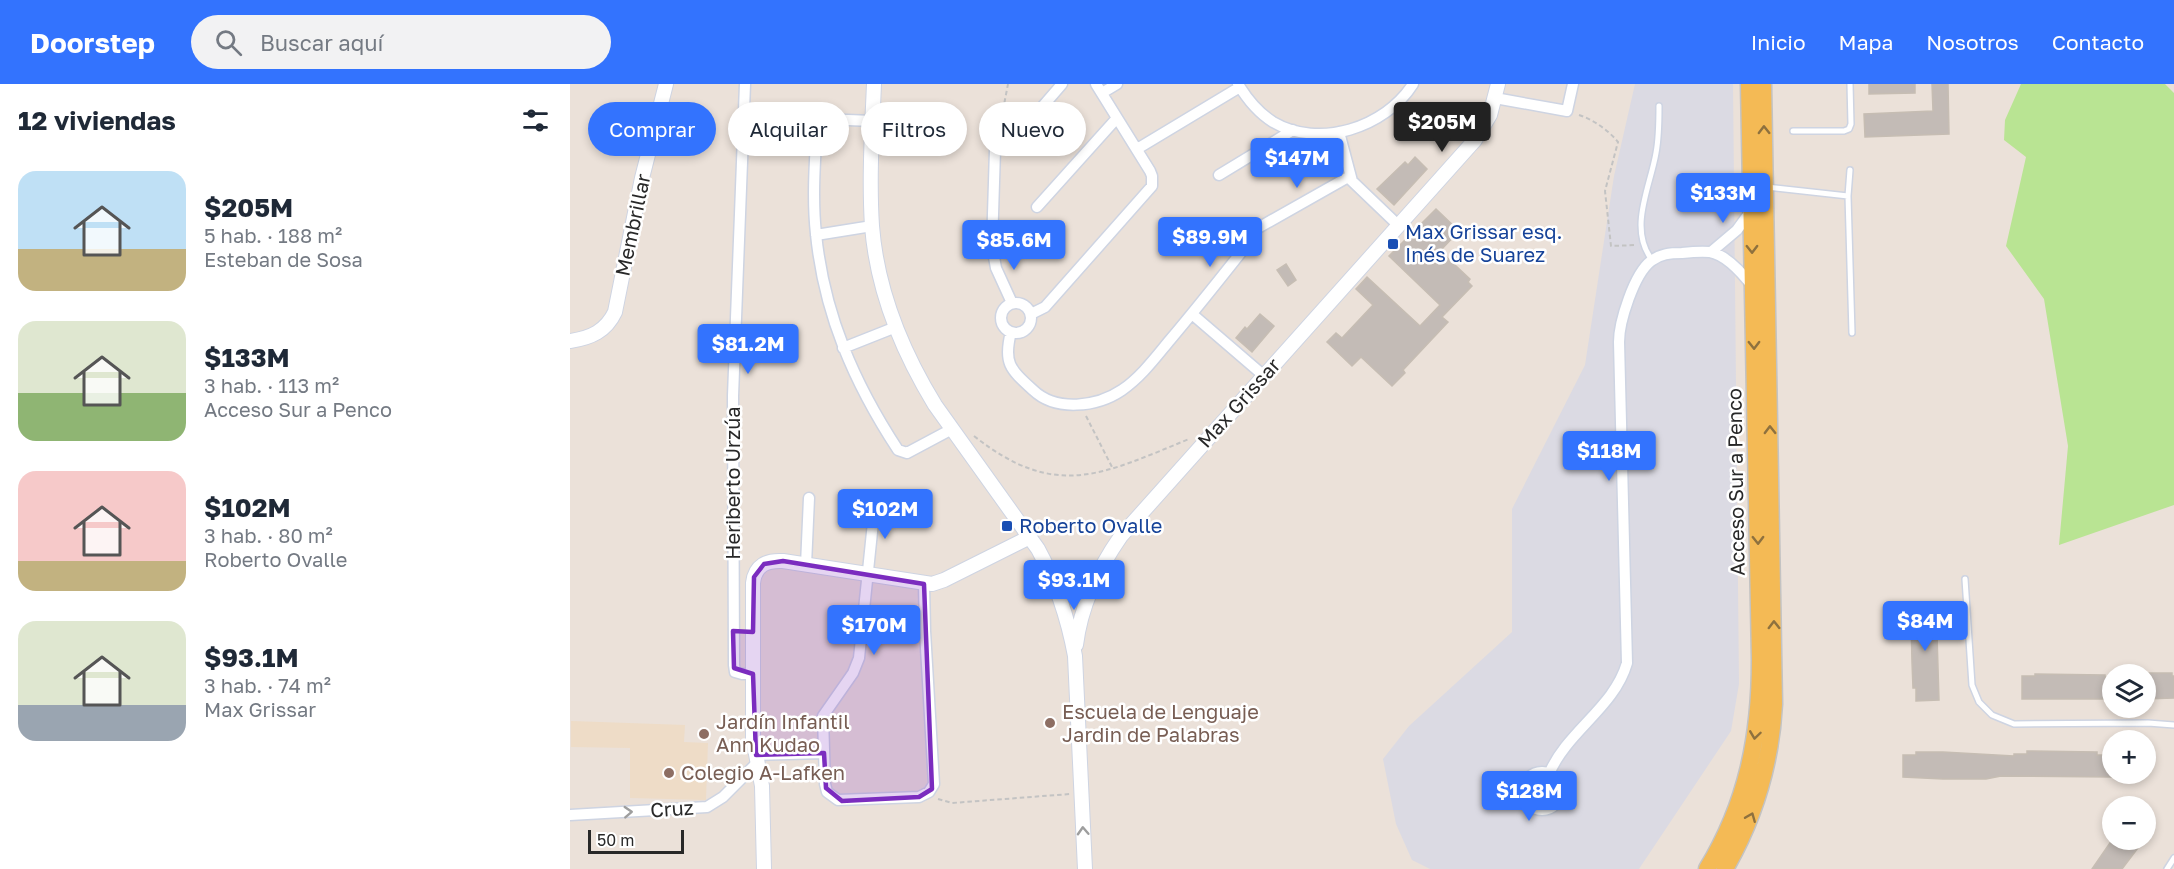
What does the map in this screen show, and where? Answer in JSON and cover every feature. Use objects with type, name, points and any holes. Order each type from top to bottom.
[{"type":"main road","name":"Acceso Sur a Penco","points":[[1707,869],[1728,833],[1744,791],[1754,747],[1759,703],[1749,84]]},
{"type":"main road","name":"Acceso Sur a Penco","points":[[1725,869],[1750,820],[1761,790],[1769,754],[1774,704],[1763,84]]},
{"type":"street","name":"Membrillar","points":[[570,341],[586,338],[600,331],[615,312],[640,188],[666,84]]},
{"type":"street","name":"Heriberto Urzúa","points":[[746,84],[734,396],[734,631],[735,672],[753,674]]},
{"type":"street","points":[[874,84],[874,102]]},
{"type":"street","points":[[1046,102],[1062,84]]},
{"type":"street","points":[[1031,314],[1045,307],[1149,190],[1153,182],[1137,149],[1099,89],[1118,84]]},
{"type":"street","points":[[1137,149],[1239,86],[1251,103],[1265,116],[1293,130],[1316,134],[1359,127],[1379,117],[1398,103],[1413,84]]},
{"type":"street","points":[[1494,88],[1567,111],[1573,84]]},
{"type":"street","name":"Max Grissar","points":[[1075,656],[1080,621],[1091,588],[1112,550],[1131,523],[1475,140],[1486,123],[1494,88]]},
{"type":"street","points":[[1037,207],[1118,118]]},
{"type":"street","points":[[861,121],[822,119],[817,124],[816,235],[828,295],[843,348],[866,398],[900,452],[911,452],[952,429]]},
{"type":"street","points":[[1219,175],[1293,130]]},
{"type":"street","points":[[1339,132],[1350,176],[1359,189],[1398,225]]},
{"type":"street","points":[[873,156],[872,226],[882,282],[896,327],[920,381],[1030,537],[1045,562],[1068,622],[1075,656],[1085,869]]},
{"type":"street","points":[[995,156],[992,246],[996,268],[1012,303]]},
{"type":"street","points":[[1258,228],[1350,176]]},
{"type":"street","points":[[1711,252],[1728,239],[1751,210]]},
{"type":"street","points":[[816,235],[872,226]]},
{"type":"street","points":[[1011,332],[1006,357],[1012,368],[1040,397],[1055,403],[1080,404],[1105,399],[1124,389],[1145,370],[1250,241]]},
{"type":"street","points":[[1549,774],[1563,748],[1617,688],[1627,663],[1619,335],[1622,318],[1639,276],[1652,260],[1672,253],[1711,252],[1735,267],[1753,287]]},
{"type":"street","points":[[1012,303],[1024,304],[1031,314],[1030,325],[1018,333],[1011,332],[1003,324],[1001,317],[1005,307],[1012,303]]},
{"type":"street","points":[[1192,314],[1263,375]]},
{"type":"street","points":[[843,348],[896,327]]},
{"type":"street","points":[[806,565],[809,498]]},
{"type":"street","points":[[875,503],[859,658],[853,673],[823,716],[826,788],[830,796],[838,800],[919,797],[929,792],[935,780],[925,641],[924,584]]},
{"type":"street","points":[[764,869],[762,786],[753,738],[753,583],[756,572],[769,561],[932,584],[1030,537]]},
{"type":"street","points":[[1056,588],[1074,595],[1091,588]]},
{"type":"street","points":[[734,631],[753,632]]},
{"type":"street","points":[[757,759],[824,753]]},
{"type":"street","name":"Cruz","points":[[570,815],[707,807],[723,797],[757,759]]},
{"type":"lane","points":[[1793,131],[1844,131],[1849,129],[1851,124],[1850,84]]},
{"type":"lane","points":[[1652,260],[1643,245],[1641,220],[1658,143],[1659,106]]},
{"type":"lane","points":[[1850,170],[1848,196],[1852,333]]},
{"type":"lane","points":[[1766,187],[1848,196]]},
{"type":"lane","points":[[1965,579],[1972,685],[1979,702],[1992,715],[2014,724],[2148,723],[2174,725]]},
{"type":"lane","points":[[2167,869],[2174,858]]},
{"type":"path","points":[[1005,102],[1008,84]]},
{"type":"path","points":[[1586,117],[1611,134],[1618,142],[1605,191],[1611,246],[1643,245]]},
{"type":"path","points":[[1080,404],[1113,470]]},
{"type":"path","points":[[968,431],[1003,457],[1046,473],[1079,475],[1113,470],[1216,428]]},
{"type":"path","points":[[929,792],[940,801],[952,803],[1081,794]]},
{"type":"highlighted area","points":[[783,561],[924,584],[932,789],[919,797],[842,801],[826,788],[824,753],[756,755],[753,674],[734,668],[733,631],[753,632],[754,577],[764,564]]},
{"type":"shaded area","points":[[1635,84],[1733,84],[1739,684],[1731,731],[1639,869],[1430,869],[1412,860],[1396,824],[1383,759],[1409,726],[1512,632],[1512,509],[1585,365],[1614,176]]},
{"type":"shaded area","name":"Colegio A-Lafken","points":[[571,721],[685,725],[684,742],[708,743],[706,800],[630,798],[630,748],[571,747]]},
{"type":"green space","points":[[2021,84],[2165,84],[2174,93],[2174,505],[2059,545],[2068,446],[2044,299],[2006,246],[2026,157],[2004,140],[2005,120]]},
{"type":"building","points":[[1869,84],[1915,84],[1915,93],[1869,94]]},
{"type":"building","points":[[1932,84],[1948,84],[1949,134],[1865,137],[1864,114],[1933,111]]},
{"type":"building","points":[[1415,157],[1427,169],[1394,205],[1377,189],[1405,162],[1408,165]]},
{"type":"building","points":[[1436,209],[1459,231],[1440,251],[1470,279],[1468,282],[1472,286],[1442,317],[1448,322],[1403,370],[1405,373],[1392,386],[1361,357],[1352,366],[1327,342],[1336,333],[1342,338],[1373,305],[1356,289],[1367,277],[1420,326],[1440,305],[1389,256]]},
{"type":"building","points":[[1286,264],[1296,280],[1288,286],[1277,270]]},
{"type":"building","points":[[1260,314],[1274,326],[1252,352],[1236,338]]},
{"type":"building","points":[[1913,603],[1936,603],[1939,700],[1916,701],[1912,662]]},
{"type":"building","points":[[2156,673],[2172,673],[2174,698],[2156,699]]},
{"type":"building","points":[[2035,674],[2102,675],[2102,699],[2022,699],[2022,676],[2035,676]]},
{"type":"building","points":[[2027,751],[2097,752],[2097,755],[2102,755],[2102,777],[2001,776],[1986,779],[1903,777],[1903,755],[1916,755],[1916,752],[2014,756],[2014,754],[2027,754]]},
{"type":"building","points":[[2105,850],[2136,850],[2122,869],[2092,869]]},
{"type":"place","name":"Max Grissar esq. Inés de Suarez","points":[[1393,244]]},
{"type":"place","name":"Roberto Ovalle","points":[[1007,526]]},
{"type":"place","name":"Escuela de Lenguaje Jardin de Palabras","points":[[1050,723]]},
{"type":"place","name":"Jardín Infantil Ann Kudao","points":[[704,734]]},
{"type":"place","name":"Colegio A-Lafken","points":[[669,773]]}]
